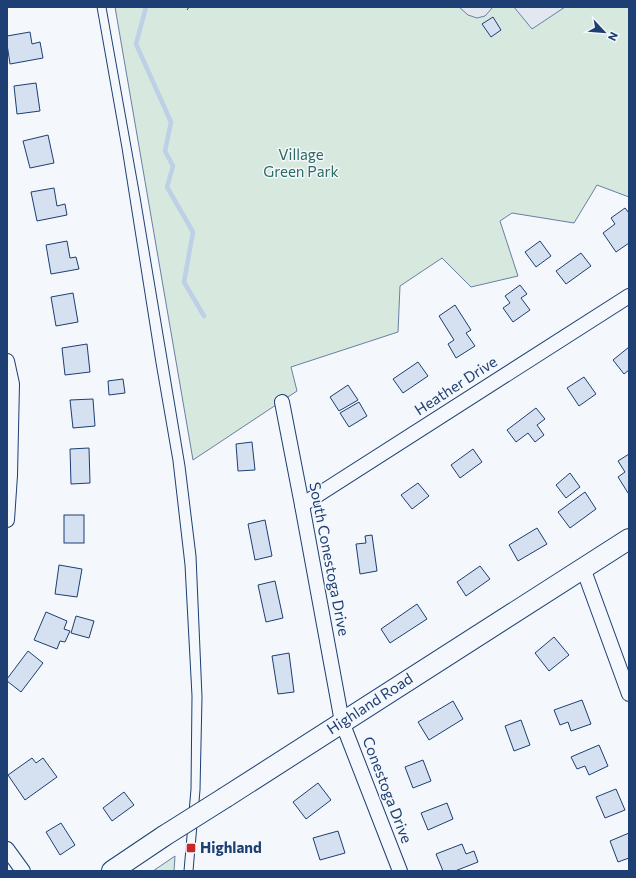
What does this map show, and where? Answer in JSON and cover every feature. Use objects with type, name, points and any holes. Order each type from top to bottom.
[{"type":"street","name":"Heather Drive","points":[[302,505],[629,296]]},
{"type":"street","points":[[7,361],[12,384],[7,520]]},
{"type":"street","name":"South Conestoga Drive","points":[[282,402],[342,722]]},
{"type":"street","name":"Highland Road","points":[[112,871],[342,722],[629,540]]},
{"type":"street","points":[[583,568],[629,694]]},
{"type":"street","name":"Conestoga Drive","points":[[342,722],[400,871]]},
{"type":"street","points":[[7,849],[23,871]]},
{"type":"green space","name":"Village Green Park","points":[[115,7],[629,7],[629,197],[597,185],[574,223],[512,213],[500,221],[518,276],[471,287],[442,258],[400,286],[398,332],[291,367],[297,391],[193,460]]},
{"type":"green space","points":[[175,856],[174,871],[153,871]]},
{"type":"shaded area","points":[[459,7],[493,7],[485,16],[477,18],[468,15]]},
{"type":"shaded area","points":[[514,7],[565,7],[532,29]]},
{"type":"building","points":[[493,17],[501,30],[491,37],[482,24]]},
{"type":"building","points":[[30,32],[32,44],[40,42],[43,58],[10,64],[7,36]]},
{"type":"building","points":[[36,83],[40,111],[17,114],[14,86]]},
{"type":"building","points":[[48,135],[54,163],[30,168],[23,141]]},
{"type":"building","points":[[54,188],[57,206],[65,204],[67,215],[37,221],[31,192]]},
{"type":"building","points":[[625,208],[629,213],[629,243],[616,252],[603,233],[615,224],[611,218]]},
{"type":"building","points":[[67,241],[70,258],[76,257],[79,269],[51,274],[46,245]]},
{"type":"building","points":[[540,241],[551,256],[536,267],[525,252]]},
{"type":"building","points":[[581,253],[591,266],[566,284],[556,271]]},
{"type":"building","points":[[520,285],[527,294],[521,298],[530,310],[513,322],[503,308],[510,303],[505,296]]},
{"type":"building","points":[[73,293],[78,322],[56,326],[51,297]]},
{"type":"building","points":[[455,305],[471,330],[466,333],[475,346],[456,358],[448,344],[454,340],[439,316]]},
{"type":"building","points":[[87,344],[90,372],[65,375],[62,348]]},
{"type":"building","points":[[629,347],[629,370],[624,374],[613,360]]},
{"type":"building","points":[[418,362],[428,376],[403,393],[393,379]]},
{"type":"building","points":[[584,377],[596,394],[579,406],[567,388]]},
{"type":"building","points":[[123,379],[125,393],[109,395],[108,381]]},
{"type":"building","points":[[348,385],[358,400],[339,411],[330,397]]},
{"type":"building","points":[[93,399],[95,426],[73,428],[70,400]]},
{"type":"building","points":[[359,402],[367,416],[349,427],[340,413]]},
{"type":"building","points":[[536,408],[545,419],[537,425],[544,435],[535,442],[528,433],[516,442],[507,430]]},
{"type":"building","points":[[252,442],[255,470],[238,471],[236,444]]},
{"type":"building","points":[[89,448],[90,483],[71,484],[70,449]]},
{"type":"building","points":[[473,449],[482,462],[460,478],[451,465]]},
{"type":"building","points":[[629,454],[628,493],[618,477],[625,472],[618,461]]},
{"type":"building","points":[[570,473],[580,487],[566,498],[556,485]]},
{"type":"building","points":[[418,483],[429,496],[412,509],[401,495]]},
{"type":"building","points":[[585,492],[596,509],[570,528],[558,512]]},
{"type":"building","points":[[64,515],[84,515],[84,543],[64,543]]},
{"type":"building","points":[[265,520],[272,556],[255,560],[248,524]]},
{"type":"building","points":[[537,528],[547,544],[518,561],[509,545]]},
{"type":"building","points":[[372,535],[377,571],[360,574],[356,544],[366,543],[365,536]]},
{"type":"building","points":[[59,565],[82,569],[77,597],[55,594]]},
{"type":"building","points":[[480,566],[490,579],[466,596],[457,582]]},
{"type":"building","points":[[275,581],[283,618],[266,622],[258,585]]},
{"type":"building","points":[[417,604],[427,619],[390,643],[381,629]]},
{"type":"building","points":[[46,612],[67,621],[64,629],[70,631],[65,642],[60,641],[57,649],[34,640]]},
{"type":"building","points":[[76,616],[94,621],[89,638],[71,633]]},
{"type":"building","points":[[554,637],[569,655],[549,671],[535,653]]},
{"type":"building","points":[[28,651],[43,663],[21,692],[7,681],[7,679]]},
{"type":"building","points":[[289,653],[294,692],[278,694],[272,656]]},
{"type":"building","points":[[582,700],[591,724],[571,731],[568,722],[560,725],[554,710]]},
{"type":"building","points":[[453,701],[463,719],[429,740],[418,722]]},
{"type":"building","points":[[521,720],[530,745],[514,751],[505,726]]},
{"type":"building","points":[[599,745],[608,766],[589,775],[585,766],[577,769],[571,757]]},
{"type":"building","points":[[32,758],[36,763],[43,758],[57,777],[25,800],[8,775]]},
{"type":"building","points":[[423,760],[431,781],[413,788],[405,767]]},
{"type":"building","points":[[318,783],[331,800],[306,819],[293,802]]},
{"type":"building","points":[[616,789],[625,810],[605,818],[596,797]]},
{"type":"building","points":[[124,792],[134,805],[112,821],[103,808]]},
{"type":"building","points":[[447,803],[453,819],[428,830],[421,813]]},
{"type":"building","points":[[61,823],[75,845],[60,855],[46,832]]},
{"type":"building","points":[[338,831],[345,853],[320,860],[313,838]]},
{"type":"building","points":[[629,833],[629,858],[618,862],[610,841]]},
{"type":"building","points":[[462,844],[466,854],[474,851],[478,862],[455,871],[443,871],[436,854]]},
{"type":"waterway","points":[[146,7],[136,44],[171,122],[165,151],[173,166],[167,187],[193,232],[184,282],[204,316]]},
{"type":"tram line","points":[[97,7],[122,148],[173,461],[185,565],[192,696],[191,789],[184,871]]},
{"type":"tram line","points":[[106,7],[140,197],[185,466],[196,556],[202,697],[200,790],[193,871]]},
{"type":"place","name":"Highland","points":[[191,848]]}]
